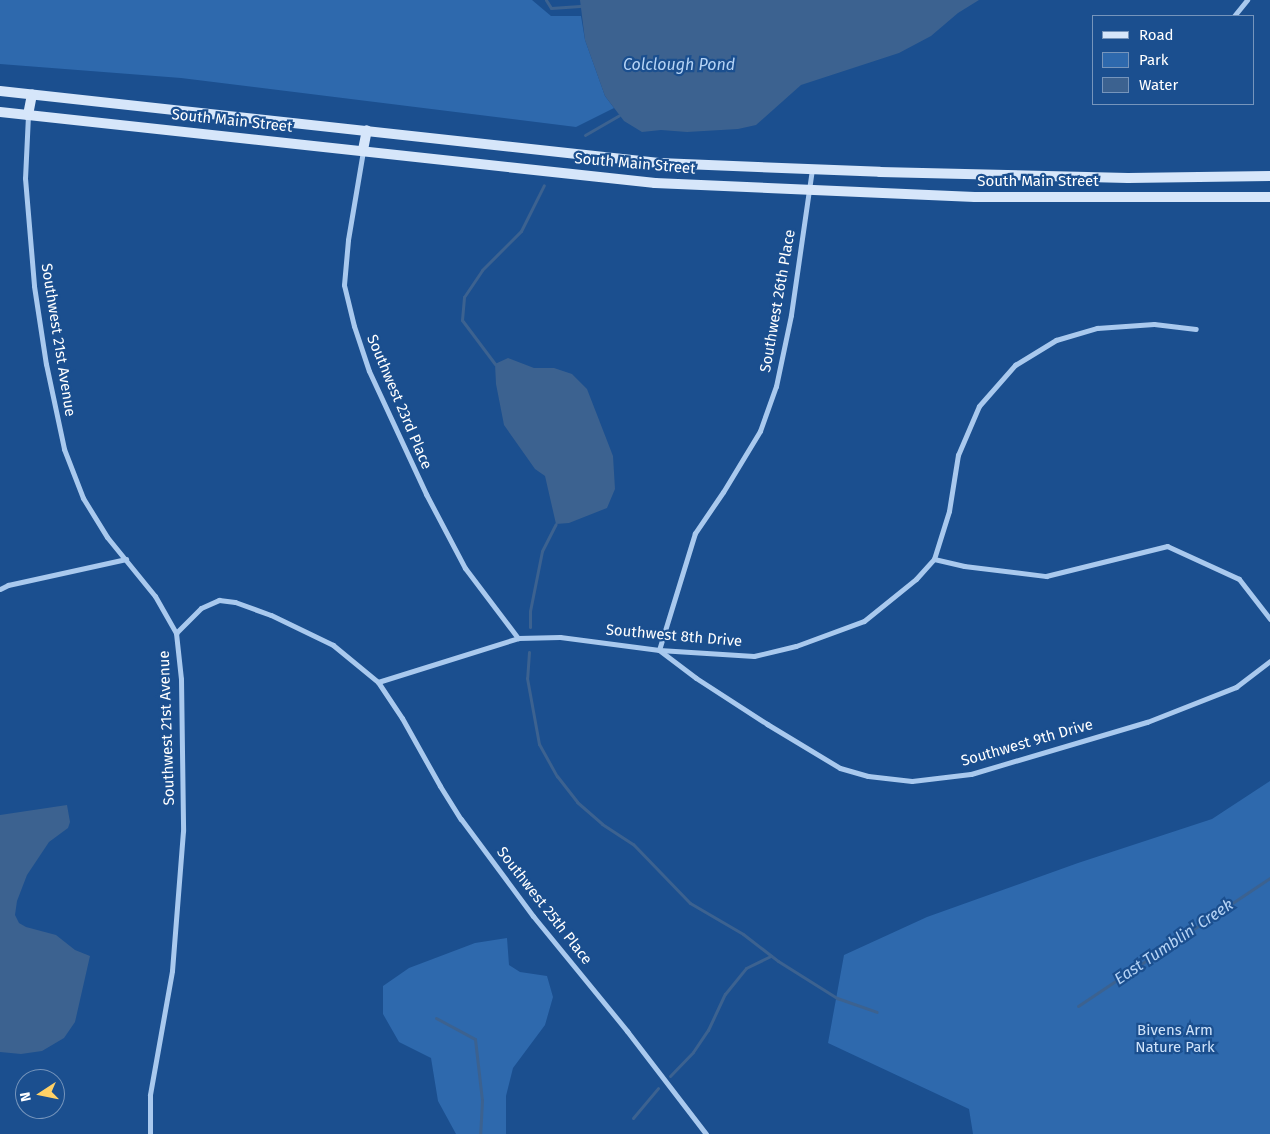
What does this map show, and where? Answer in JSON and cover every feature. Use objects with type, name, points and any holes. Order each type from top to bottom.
[{"type":"main road","name":"South Main Street","points":[[0,91],[659,163],[1128,178],[1270,176]]},
{"type":"main road","points":[[28,114],[32,94]]},
{"type":"main road","name":"South Main Street","points":[[0,112],[655,183],[975,197],[1270,197]]},
{"type":"main road","points":[[363,150],[367,130]]},
{"type":"street","points":[[1235,15],[1247,0]]},
{"type":"street","name":"Southwest 21st Avenue","points":[[28,114],[24,178],[34,286],[46,364],[62,439],[83,498],[107,536],[155,596],[176,633],[181,679],[183,831],[172,971],[150,1095],[150,1134]]},
{"type":"street","name":"Southwest 23rd Place","points":[[363,150],[348,240],[344,285],[354,326],[373,380],[426,494],[461,560],[518,638]]},
{"type":"street","name":"Southwest 26th Place","points":[[659,650],[695,534],[760,431],[776,386],[791,315],[812,169]]},
{"type":"street","points":[[1196,329],[1154,324],[1097,328],[1056,340],[1015,365],[979,406],[958,455],[949,511],[934,559],[964,566],[1046,576],[1167,546],[1239,579],[1270,619]]},
{"type":"street","points":[[0,589],[8,585],[126,559]]},
{"type":"street","name":"Southwest 8th Drive","points":[[378,682],[518,638],[560,637],[659,650],[754,656],[796,646],[864,621],[916,579],[934,559]]},
{"type":"street","points":[[176,633],[201,608],[219,600],[235,602],[271,615],[333,645],[378,682]]},
{"type":"street","name":"Southwest 9th Drive","points":[[659,650],[696,678],[840,768],[868,776],[912,781],[972,774],[1148,722],[1236,687],[1270,661]]},
{"type":"street","name":"Southwest 25th Place","points":[[378,682],[402,718],[461,819],[534,916],[627,1031],[663,1081],[706,1134]]},
{"type":"green space","points":[[0,0],[532,0],[551,16],[581,16],[585,40],[605,96],[614,108],[576,127],[181,78],[0,64]]},
{"type":"green space","name":"Bivens Arm Nature Park","points":[[1270,781],[1270,1134],[973,1134],[969,1109],[828,1043],[844,955],[927,917],[1078,863],[1212,819]]},
{"type":"green space","points":[[507,938],[509,965],[520,972],[547,976],[553,997],[545,1025],[513,1068],[506,1096],[506,1134],[456,1134],[438,1101],[431,1058],[399,1042],[383,1014],[383,986],[409,968],[475,943]]},
{"type":"water","name":"Colclough Pond","points":[[580,0],[979,0],[958,13],[931,36],[899,53],[801,85],[756,125],[738,129],[642,132],[624,121],[605,96],[585,40]]},
{"type":"water","points":[[508,358],[534,368],[554,368],[572,374],[587,389],[613,456],[615,489],[607,508],[569,523],[556,524],[545,476],[535,469],[504,425],[496,384],[495,364]]},
{"type":"water","points":[[67,805],[70,822],[68,828],[49,842],[27,875],[17,901],[15,915],[19,923],[26,927],[56,935],[75,950],[90,956],[75,1022],[64,1038],[42,1051],[21,1054],[0,1052],[0,815]]},
{"type":"waterway","points":[[546,0],[551,8],[580,6]]},
{"type":"waterway","points":[[585,135],[619,115]]},
{"type":"waterway","points":[[495,364],[462,320],[464,297],[482,270],[521,231],[544,185]]},
{"type":"waterway","points":[[530,627],[530,611],[542,551],[556,524]]},
{"type":"waterway","points":[[529,652],[527,678],[539,744],[557,776],[577,802],[602,824],[633,844],[690,903],[743,934],[778,961],[837,998],[877,1012]]},
{"type":"waterway","name":"East Tumblin' Creek","points":[[1078,1006],[1270,878]]},
{"type":"waterway","points":[[670,1076],[693,1052],[708,1030],[725,994],[746,968],[771,956]]},
{"type":"waterway","points":[[436,1018],[475,1039],[482,1100],[480,1134]]},
{"type":"waterway","points":[[633,1118],[658,1088]]}]
